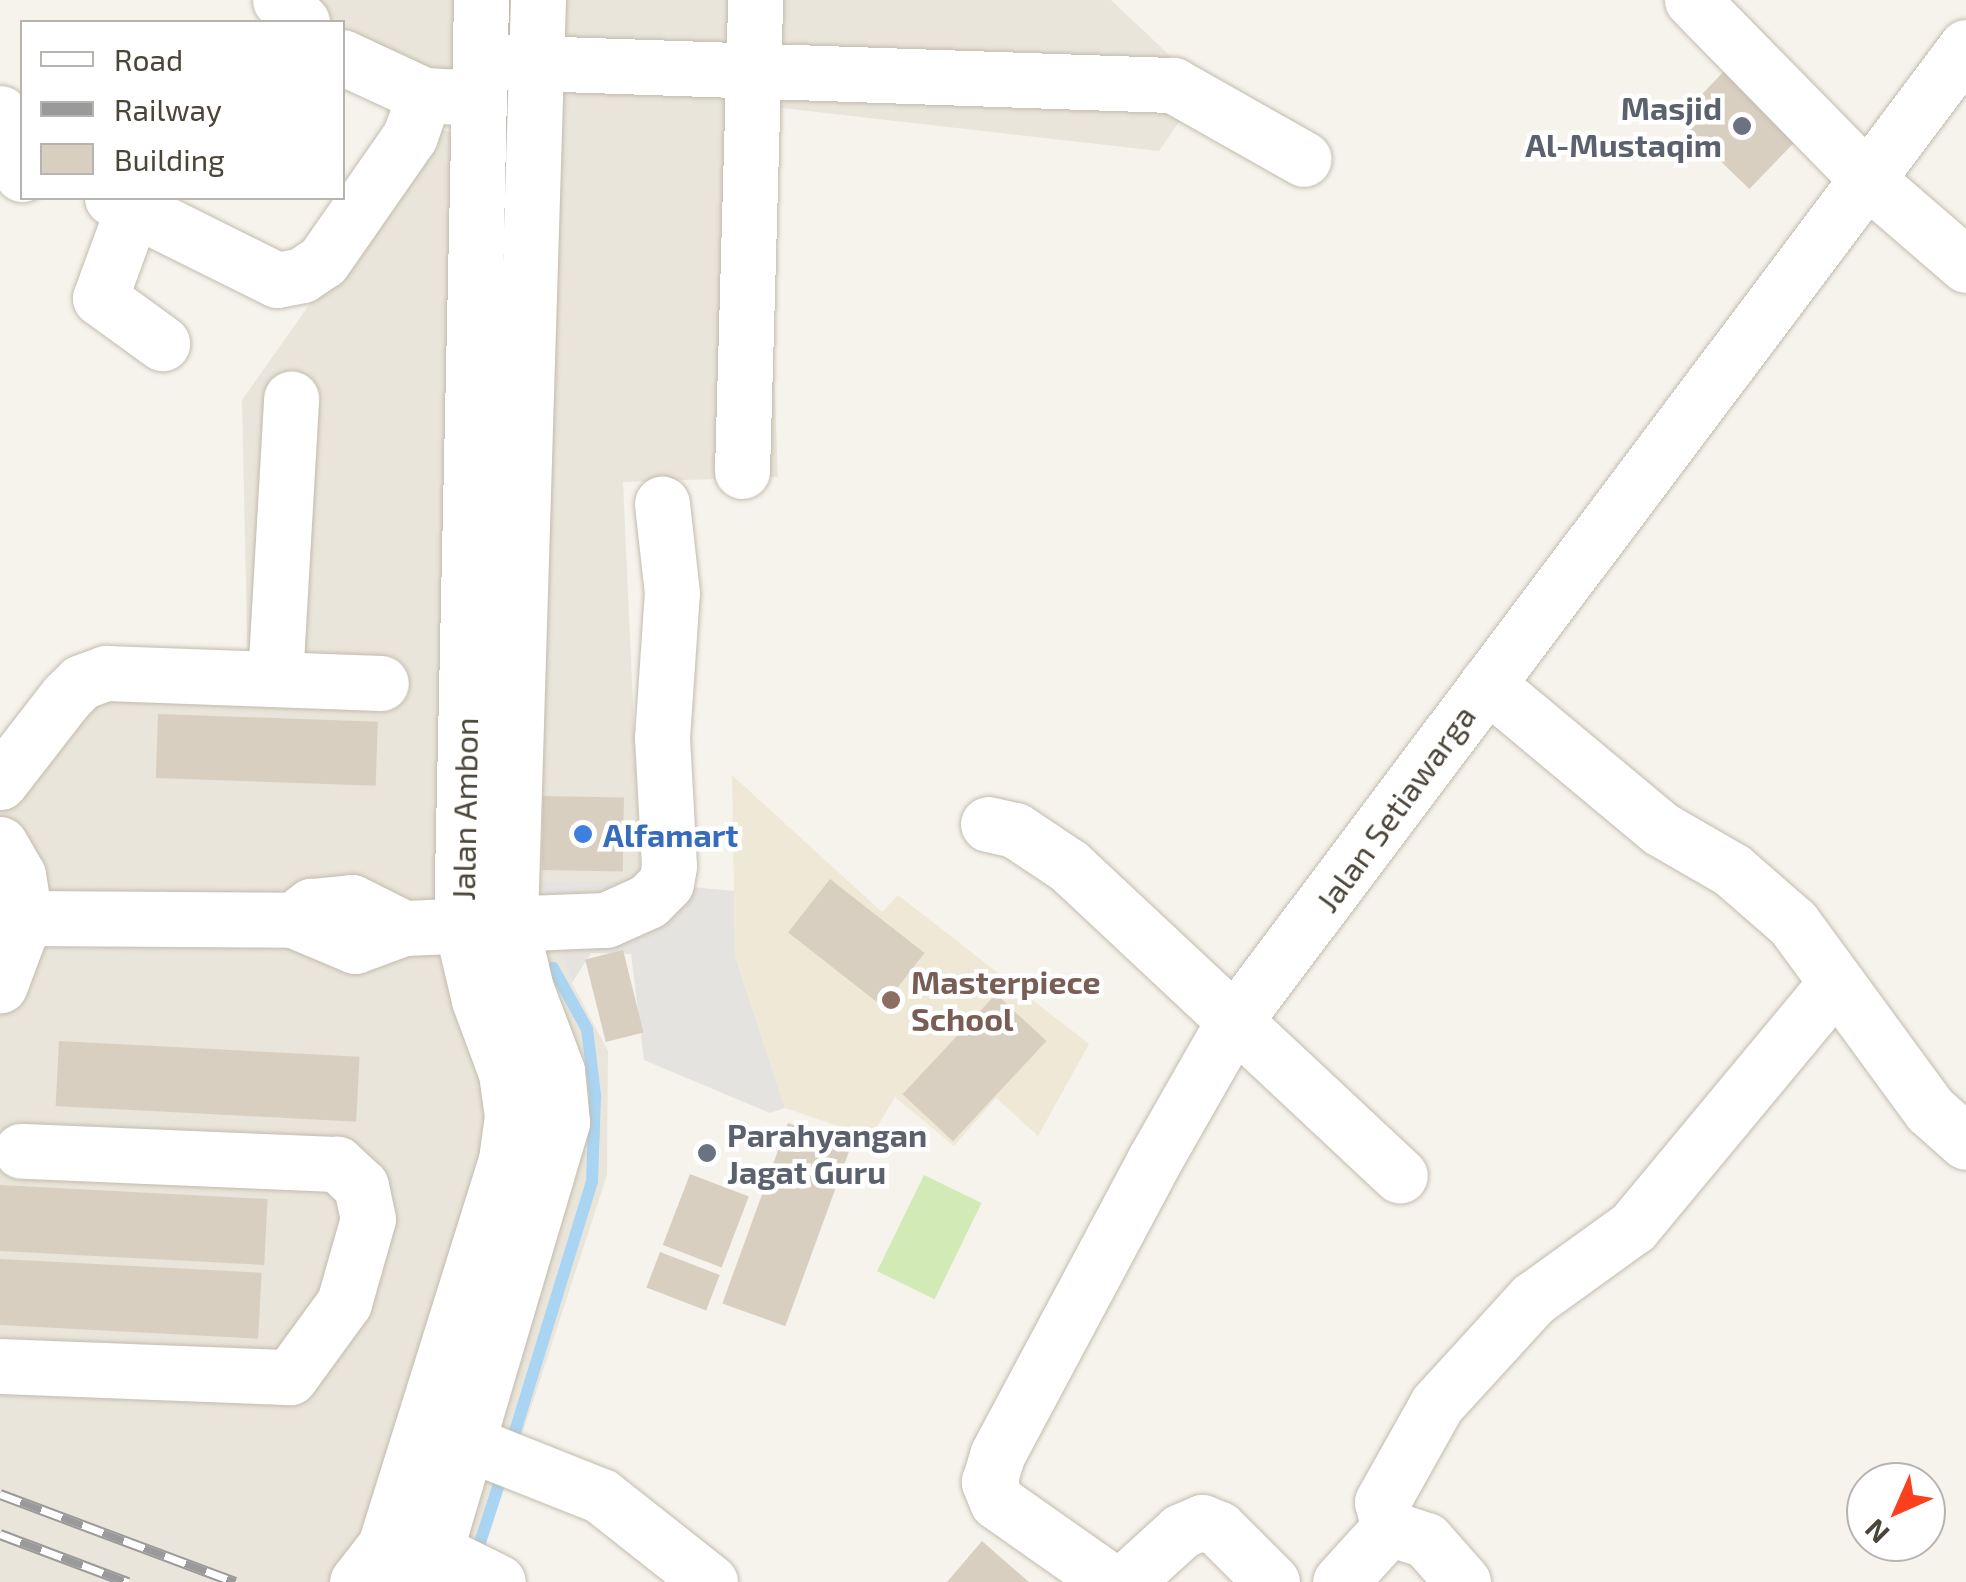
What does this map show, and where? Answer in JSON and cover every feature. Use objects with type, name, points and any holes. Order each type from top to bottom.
[{"type":"street","points":[[280,0],[300,20]]},
{"type":"street","name":"Jalan Ambon","points":[[458,1569],[494,1454],[562,1122],[557,1071],[526,989],[486,923],[481,0]]},
{"type":"street","name":"Jalan Ambon","points":[[357,1582],[385,1546],[506,1160],[506,1073],[479,1000],[538,0]]},
{"type":"street","points":[[742,471],[755,0]]},
{"type":"street","points":[[1692,0],[1870,182],[1966,266]]},
{"type":"street","name":"Jalan Setiawarga","points":[[1111,1582],[998,1502],[988,1482],[996,1455],[1232,1024],[1775,298],[1870,182],[1966,47]]},
{"type":"street","points":[[345,58],[424,96],[536,62],[1173,85],[1304,159]]},
{"type":"street","points":[[162,343],[100,298],[122,203],[277,280],[302,276],[323,262],[410,136],[424,96]]},
{"type":"street","points":[[275,680],[291,398]]},
{"type":"street","points":[[25,918],[293,920],[355,946],[404,928],[606,920],[631,912],[666,883],[662,738],[672,592],[662,504]]},
{"type":"street","points":[[0,782],[81,682],[106,673],[382,683]]},
{"type":"street","points":[[1487,684],[1661,830],[1732,870],[1792,924],[1930,1110],[1966,1142]]},
{"type":"street","points":[[988,824],[1026,836],[1069,866],[1232,1024],[1400,1176]]},
{"type":"street","points":[[0,844],[18,875],[25,918],[0,985]]},
{"type":"street","points":[[1389,1528],[1382,1502],[1437,1404],[1533,1299],[1633,1227],[1834,985]]},
{"type":"street","points":[[0,1366],[290,1378],[344,1303],[368,1219],[361,1186],[337,1164],[21,1151]]},
{"type":"street","points":[[494,1454],[602,1496],[710,1582]]},
{"type":"street","points":[[1125,1582],[1181,1531],[1202,1522],[1219,1529],[1272,1582]]},
{"type":"street","points":[[1340,1582],[1389,1528]]},
{"type":"street","points":[[1389,1528],[1426,1540],[1463,1582]]},
{"type":"shaded area","points":[[294,0],[1111,0],[1203,87],[1159,151],[764,106],[778,477],[623,482],[641,882],[537,882],[572,983],[608,1051],[607,1175],[510,1472],[457,1582],[0,1582],[0,747],[48,690],[248,680],[242,400],[434,128],[452,132],[454,81],[345,43],[345,20],[315,20]]},
{"type":"shaded area","name":"Masterpiece School","points":[[732,775],[882,912],[898,895],[1089,1044],[1038,1136],[996,1098],[954,1146],[895,1097],[871,1137],[785,1108],[735,956]]},
{"type":"shaded area","points":[[536,882],[641,882],[734,891],[735,956],[785,1108],[770,1113],[644,1060],[631,954],[591,953],[572,983]]},
{"type":"green space","points":[[924,1175],[982,1203],[935,1299],[877,1271]]},
{"type":"building","name":"Masjid Al-Mustaqim","points":[[1733,62],[1805,131],[1749,189],[1677,120]]},
{"type":"building","points":[[158,714],[378,722],[376,786],[156,778]]},
{"type":"building","name":"Alfamart","points":[[543,796],[624,797],[623,871],[542,870]]},
{"type":"building","points":[[830,879],[925,953],[883,1006],[788,933]]},
{"type":"building","points":[[623,950],[644,1032],[606,1042],[585,959]]},
{"type":"building","points":[[996,994],[1046,1041],[953,1141],[903,1094]]},
{"type":"building","points":[[59,1041],[360,1057],[356,1122],[56,1106]]},
{"type":"building","points":[[788,1123],[851,1146],[785,1326],[722,1303]]},
{"type":"building","points":[[690,1174],[749,1197],[722,1268],[663,1245]]},
{"type":"building","points":[[0,1185],[268,1199],[264,1265],[0,1251]]},
{"type":"building","points":[[660,1252],[720,1275],[706,1310],[646,1287]]},
{"type":"building","points":[[0,1259],[262,1273],[258,1339],[0,1325]]},
{"type":"building","points":[[982,1541],[1029,1582],[947,1582]]},
{"type":"waterway","points":[[510,1448],[592,1182],[595,1095],[587,1029],[553,968]]},
{"type":"waterway","points":[[475,1558],[503,1472]]},
{"type":"railway","points":[[0,1494],[235,1582]]},
{"type":"railway","points":[[0,1534],[128,1582]]},
{"type":"place","name":"Masjid Al-Mustaqim","points":[[1742,126]]},
{"type":"place","name":"Alfamart","points":[[583,834]]},
{"type":"place","name":"Masterpiece School","points":[[891,1000]]},
{"type":"place","name":"Parahyangan Jagat Guru","points":[[707,1153]]}]
